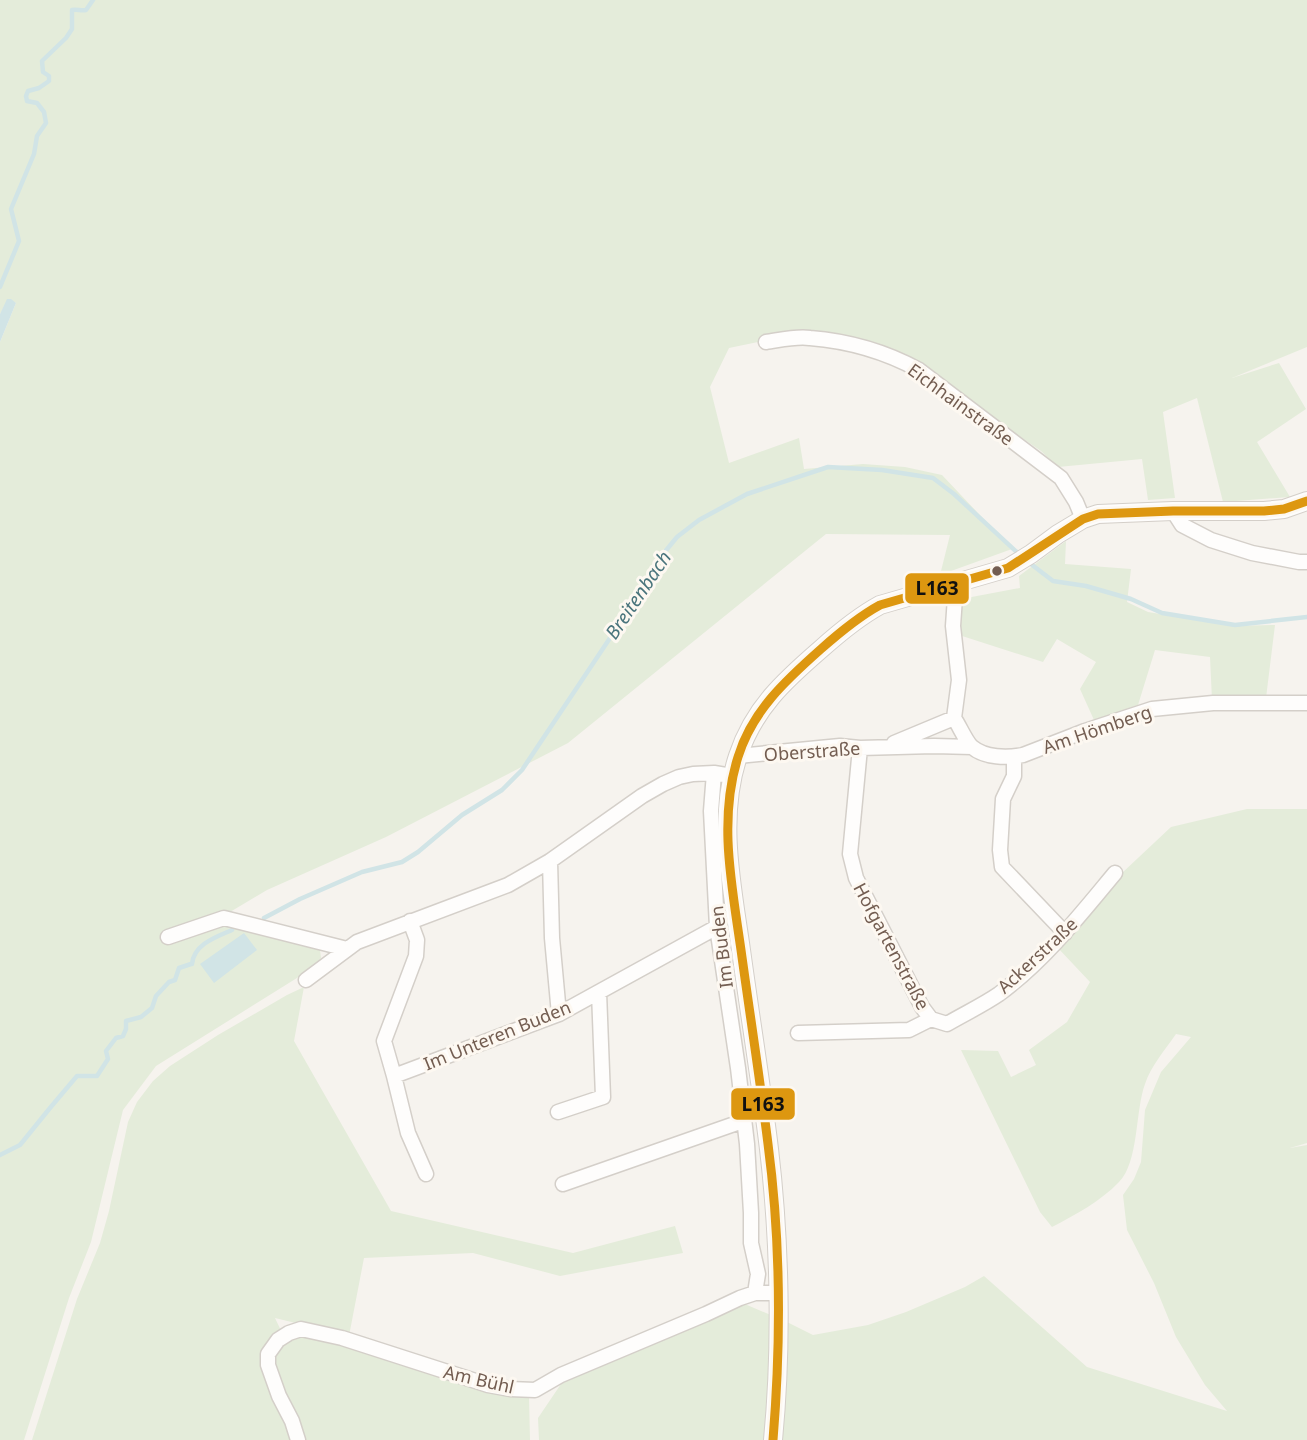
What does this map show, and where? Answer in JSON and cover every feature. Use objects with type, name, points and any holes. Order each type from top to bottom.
[{"type":"street","name":"Eichhainstraße","points":[[766,342],[808,337],[867,348],[919,370],[1061,478],[1083,519]]},
{"type":"street","points":[[773,1436],[777,1293],[774,1199],[730,871],[723,775],[738,756],[758,713],[786,679],[863,614],[880,606],[997,572],[1025,558],[1083,519],[1098,514],[1264,511],[1284,509],[1307,501]]},
{"type":"street","points":[[1173,511],[1182,525],[1211,540],[1252,553],[1307,562]]},
{"type":"street","points":[[956,583],[953,626],[959,680],[954,718],[972,747]]},
{"type":"street","name":"Am Hömberg","points":[[972,747],[988,755],[1014,757],[1152,709],[1213,703],[1307,703]]},
{"type":"street","name":"Oberstraße","points":[[886,746],[954,718]]},
{"type":"street","name":"Oberstraße","points":[[738,756],[840,746],[972,747]]},
{"type":"street","name":"Hofgartenstraße","points":[[860,747],[850,854],[856,878],[922,1007],[931,1019],[947,1024]]},
{"type":"street","points":[[1014,757],[1014,776],[1003,799],[1000,850],[1002,867],[1065,933]]},
{"type":"street","points":[[306,980],[357,942],[508,884],[550,861],[663,784],[679,777],[723,775]]},
{"type":"street","name":"Im Buden","points":[[723,775],[711,811],[717,927],[748,1158],[751,1243],[758,1274],[755,1293]]},
{"type":"street","points":[[550,861],[552,938],[559,1014]]},
{"type":"street","name":"Ackerstraße","points":[[947,1024],[999,994],[1031,967],[1065,933],[1115,873]]},
{"type":"street","points":[[168,937],[224,918],[347,949]]},
{"type":"street","points":[[410,921],[417,940],[416,956],[384,1041],[408,1133],[426,1174]]},
{"type":"street","name":"Im Unteren Buden","points":[[394,1076],[559,1014],[717,927]]},
{"type":"street","points":[[558,1112],[603,1097],[599,992]]},
{"type":"street","name":"Hofgartenstraße","points":[[798,1033],[909,1030],[931,1019]]},
{"type":"street","points":[[563,1184],[743,1121]]},
{"type":"street","name":"Am Bühl","points":[[298,1440],[268,1365],[268,1354],[278,1340],[301,1329],[342,1338],[488,1385],[510,1390],[535,1390],[561,1375],[740,1298],[755,1293],[777,1293]]},
{"type":"green space","points":[[0,0],[1307,0],[1307,347],[1232,378],[1279,363],[1306,409],[1257,442],[1290,497],[1223,502],[1197,398],[1163,412],[1175,498],[1148,500],[1142,459],[1058,467],[1041,451],[901,355],[807,332],[729,348],[710,387],[729,463],[799,438],[804,469],[863,464],[905,467],[942,475],[1012,549],[940,575],[950,535],[826,534],[568,743],[386,837],[267,890],[225,915],[225,920],[320,950],[321,958],[313,968],[156,1066],[123,1110],[91,1242],[69,1298],[24,1440],[0,1440],[0,342],[16,303],[8,299],[0,314]]},
{"type":"green space","points":[[1066,541],[1065,564],[1131,569],[1127,602],[1148,612],[1233,626],[1275,625],[1266,698],[1212,700],[1210,657],[1155,650],[1138,705],[1094,720],[1080,689],[1096,662],[1057,639],[1043,662],[959,635],[961,599],[1020,588],[1019,576]]},
{"type":"green space","points":[[1247,809],[1307,809],[1307,1143],[1290,1148],[1307,1145],[1307,1440],[776,1440],[783,1320],[813,1335],[868,1325],[906,1312],[984,1276],[1087,1367],[1227,1411],[1205,1385],[1176,1337],[1154,1283],[1127,1230],[1123,1195],[1141,1162],[1145,1110],[1161,1072],[1191,1037],[1176,1034],[1151,1071],[1142,1095],[1130,1162],[1119,1182],[1096,1201],[1052,1227],[1040,1212],[961,1050],[998,1051],[1011,1077],[1036,1065],[1029,1050],[1067,1022],[1090,982],[1057,947],[1122,873],[1171,827]]},
{"type":"green space","points":[[304,987],[294,1041],[391,1211],[573,1253],[675,1226],[683,1253],[560,1276],[473,1253],[364,1258],[349,1336],[275,1318],[286,1341],[307,1335],[489,1392],[529,1396],[530,1440],[32,1440],[77,1299],[100,1243],[128,1122],[137,1102],[153,1081],[170,1066],[218,1035]]},
{"type":"green space","points":[[740,1302],[773,1316],[767,1440],[539,1440],[538,1418],[563,1381]]},
{"type":"shaded area","points":[[7,299],[16,303],[0,342],[0,314]]},
{"type":"shaded area","points":[[244,933],[257,950],[214,983],[200,964]]},
{"type":"waterway","points":[[0,287],[19,241],[11,209],[34,154],[37,136],[46,123],[44,112],[37,103],[27,101],[26,96],[28,91],[49,81],[49,76],[43,72],[42,61],[72,29],[72,10],[86,10],[93,0]]},
{"type":"waterway","name":"Breitenbach","points":[[264,918],[362,872],[402,862],[462,815],[502,790],[522,770],[650,578],[659,559],[677,537],[699,520],[747,494],[828,467],[882,470],[933,478],[1021,556]]},
{"type":"waterway","name":"Breitenbach","points":[[1027,561],[1053,581],[1086,586],[1131,599],[1162,613],[1235,625],[1307,617]]},
{"type":"waterway","name":"Breitenbach","points":[[192,964],[201,946],[232,930]]},
{"type":"waterway","name":"Breitenbach","points":[[0,1155],[20,1145],[77,1076],[97,1076],[108,1059],[106,1051],[116,1038],[123,1036],[126,1021],[141,1017],[152,1008],[156,996],[169,982],[175,980],[179,968],[191,964]]},
{"type":"transit line","name":"L163","points":[[773,1440],[778,1329],[775,1218],[765,1120],[731,877],[728,829],[732,781],[744,740],[752,725],[772,697],[795,672],[842,631],[880,605],[1008,568],[1083,519],[1098,514],[1264,511],[1284,509],[1307,501]]}]
